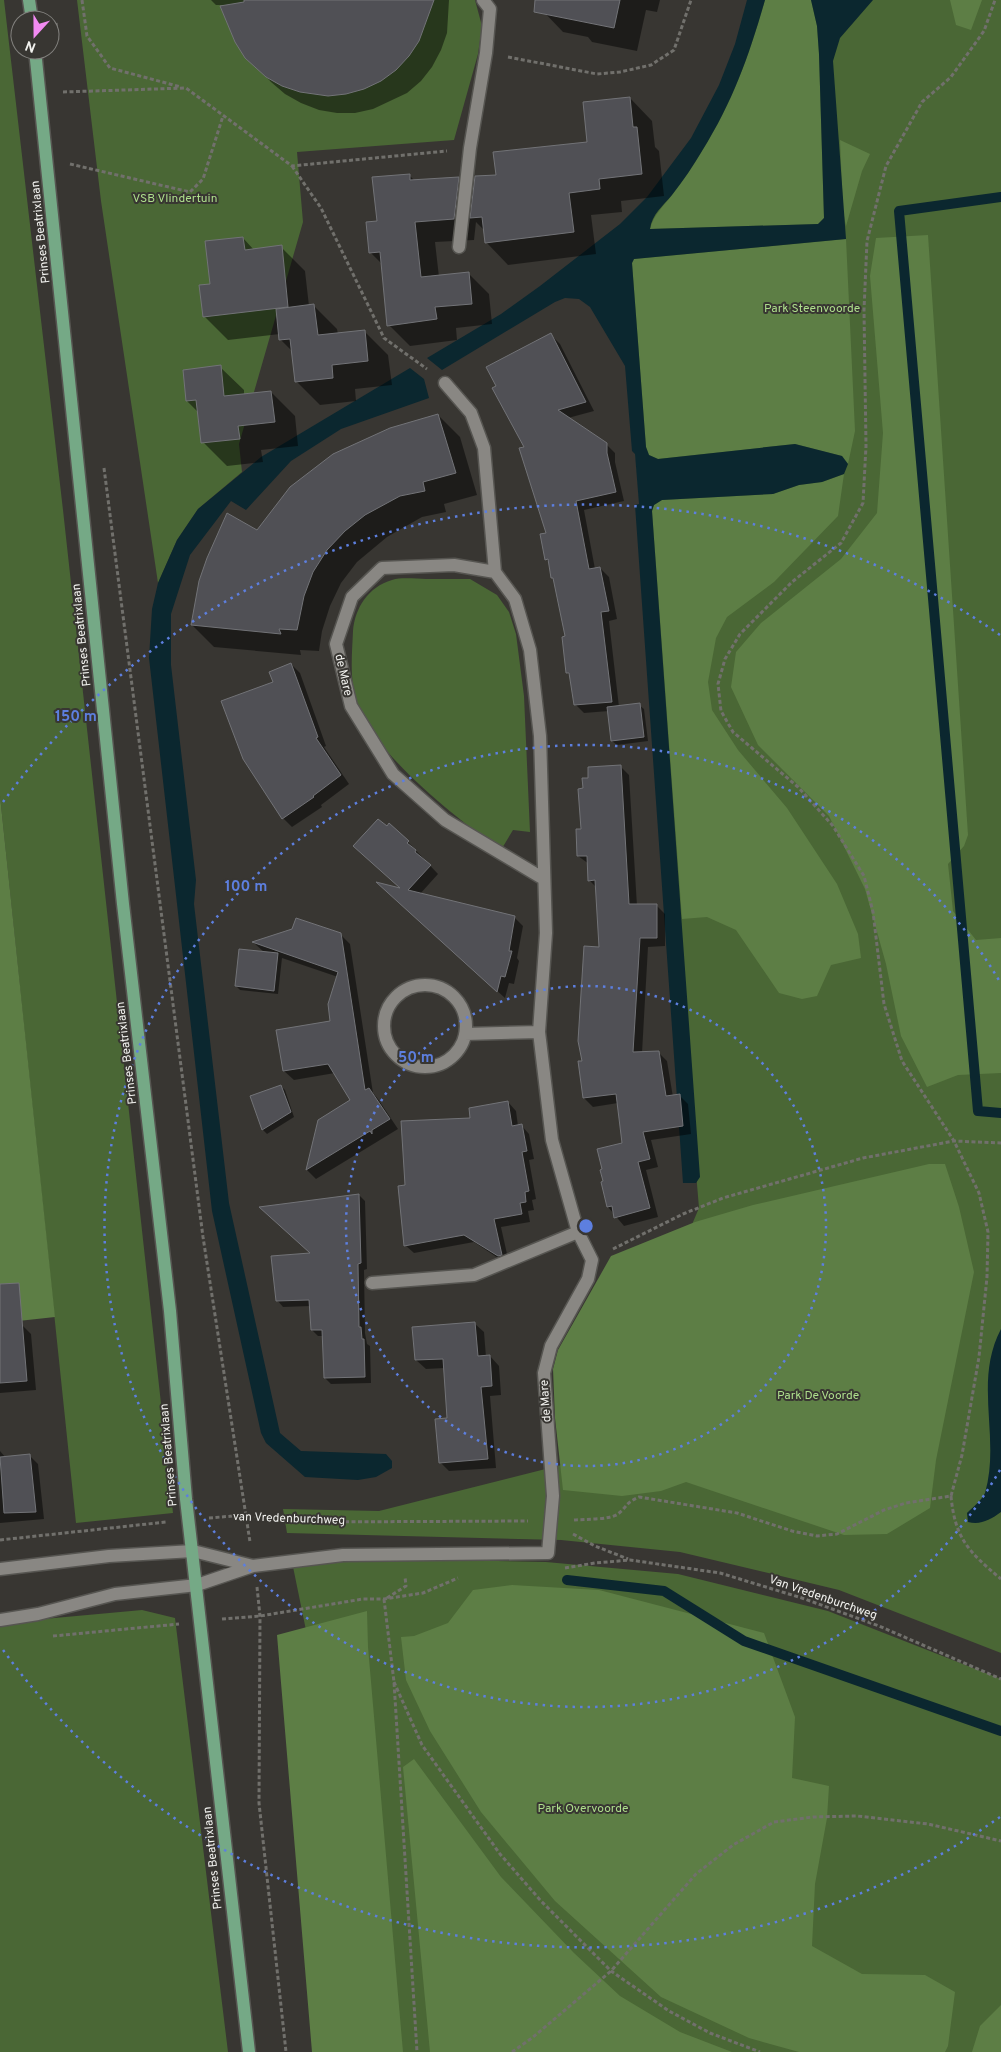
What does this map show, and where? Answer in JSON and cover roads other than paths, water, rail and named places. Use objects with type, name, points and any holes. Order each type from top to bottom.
[{"type":"main road","name":"Prinses Beatrixlaan","points":[[36,60],[123,904],[170,1311],[189,1520],[249,2052]]},
{"type":"street","points":[[459,247],[470,148],[486,53],[490,9],[483,0]]},
{"type":"street","points":[[372,1283],[474,1275],[578,1232],[552,1140],[539,1032],[546,934],[540,736],[530,650],[515,599],[495,572],[484,448],[471,413],[445,383]]},
{"type":"street","name":"de Mare","points":[[495,572],[454,565],[382,568],[352,597],[336,644],[351,706],[393,774],[445,820],[544,879]]},
{"type":"street","points":[[426,985],[440,988],[452,995],[461,1007],[466,1020],[466,1034],[460,1048],[450,1058],[438,1065],[424,1068],[410,1065],[398,1057],[389,1046],[384,1032],[385,1018],[390,1005],[399,994],[412,987],[426,985]]},
{"type":"street","points":[[466,1034],[539,1032]]},
{"type":"street","name":"de Mare","points":[[254,1566],[343,1555],[548,1553],[553,1496],[544,1373],[551,1346],[588,1279],[592,1260],[578,1232]]},
{"type":"street","points":[[0,1569],[109,1556],[193,1551],[254,1566]]},
{"type":"street","points":[[0,1620],[38,1614],[115,1594],[197,1585],[254,1566]]},
{"type":"water","points":[[747,0],[765,0],[739,78],[723,114],[699,157],[655,215],[650,229],[818,224],[824,218],[819,54],[817,26],[811,0],[873,0],[840,38],[833,61],[846,239],[634,259],[632,263],[646,447],[649,455],[658,459],[795,444],[842,456],[848,464],[844,474],[822,482],[799,485],[773,494],[662,500],[654,505],[652,511],[700,1177],[696,1183],[683,1183],[635,505],[639,504],[635,454],[632,451],[625,366],[590,307],[579,299],[565,298],[555,302],[442,370],[427,358],[501,314],[540,286],[620,224],[647,197],[691,138],[719,85],[735,44]]},
{"type":"water","points":[[410,368],[424,379],[429,398],[341,429],[291,461],[246,510],[231,501],[190,555],[171,614],[171,665],[196,880],[194,904],[229,1203],[280,1433],[301,1451],[386,1454],[392,1461],[392,1468],[376,1477],[358,1480],[305,1477],[266,1443],[261,1433],[212,1211],[149,658],[152,609],[158,583],[177,540],[198,509],[261,457]]},
{"type":"water","points":[[1001,1329],[1001,1512],[985,1521],[973,1523],[968,1522],[967,1513],[985,1493],[989,1472],[989,1369],[993,1349]]},
{"type":"waterway","points":[[1001,197],[899,211],[978,1111],[1001,1113]]},
{"type":"waterway","points":[[567,1580],[664,1591],[744,1641],[1001,1731]]},
{"type":"park label","name":"VSB Vlindertuin","points":[[175,199]]},
{"type":"park label","name":"Park Steenvoorde","points":[[812,309]]},
{"type":"park label","name":"Park De Voorde","points":[[818,1396]]},
{"type":"park label","name":"Park Overvoorde","points":[[583,1809]]}]
